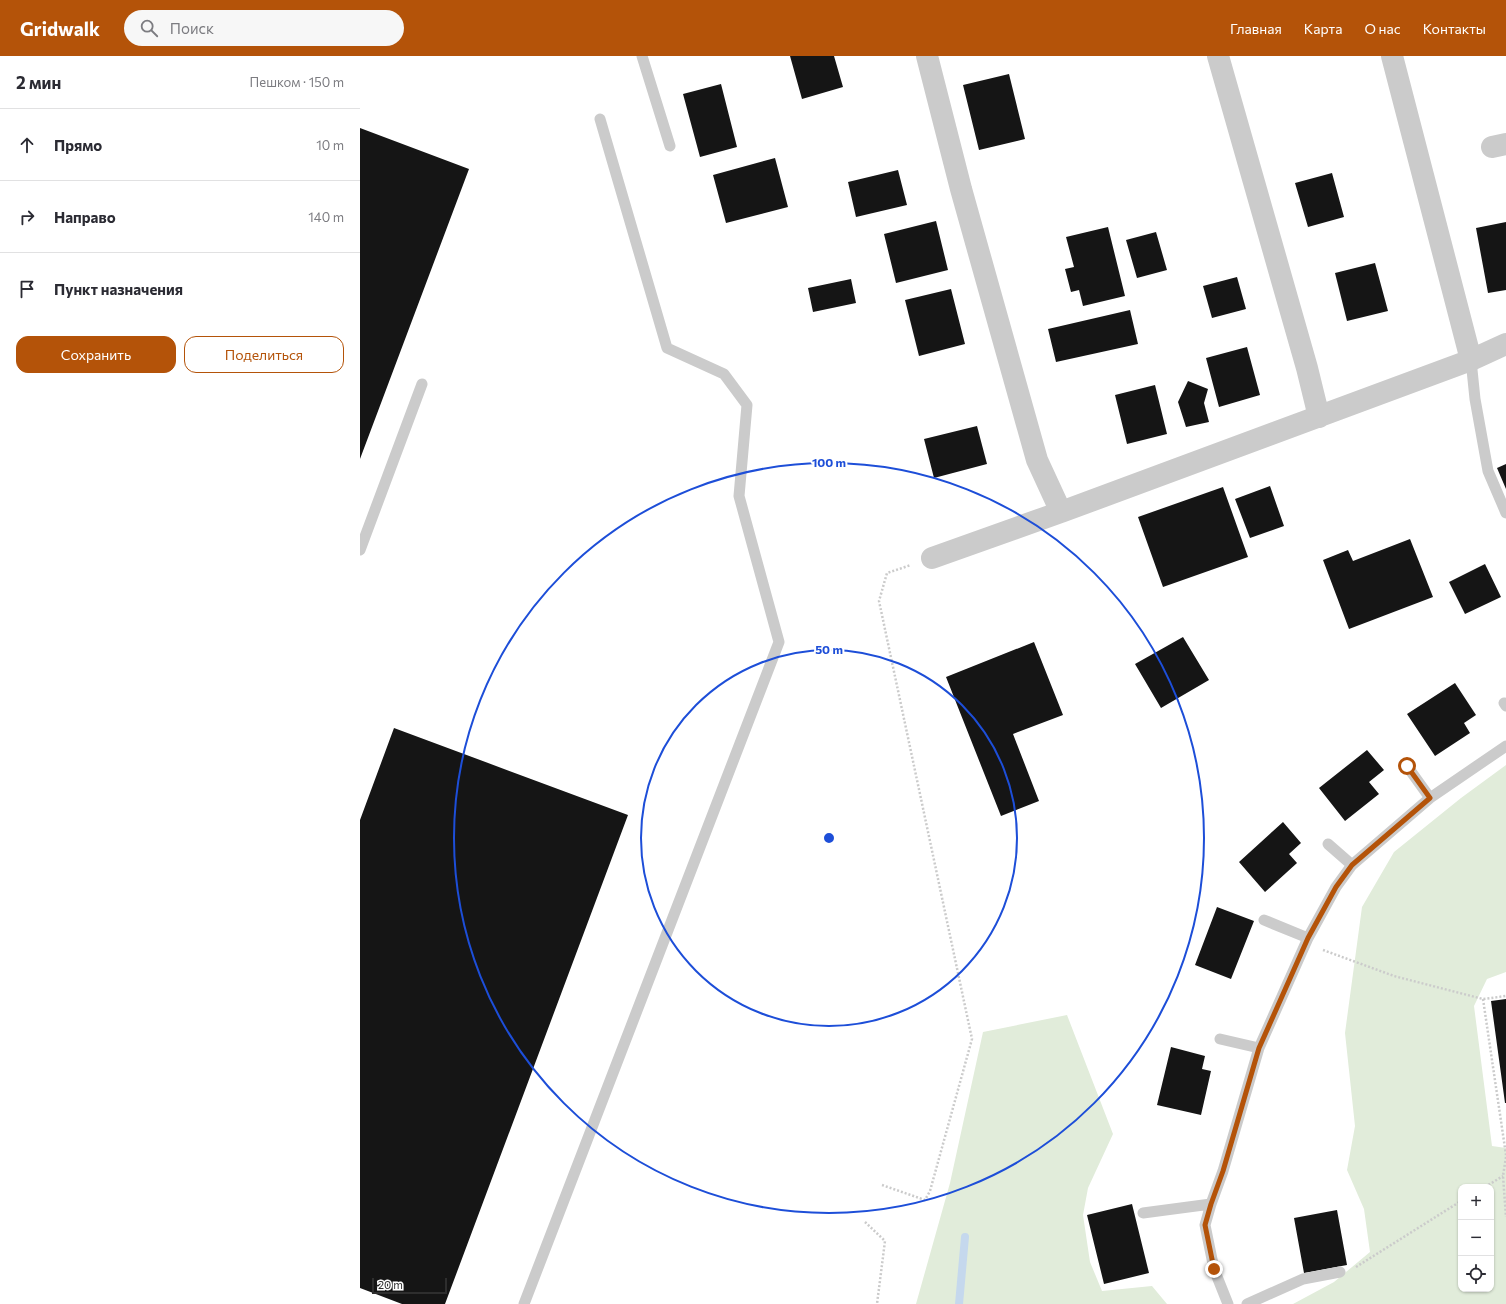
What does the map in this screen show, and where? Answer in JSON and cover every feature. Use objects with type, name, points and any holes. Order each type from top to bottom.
[{"type":"street","points":[[927,56],[961,189],[1037,460],[1061,512]]},
{"type":"street","points":[[1218,56],[1305,360],[1319,417]]},
{"type":"street","points":[[1392,56],[1471,360]]},
{"type":"street","points":[[932,558],[1319,417],[1471,360],[1506,344]]},
{"type":"lane","points":[[642,56],[670,146]]},
{"type":"lane","points":[[524,1304],[779,642],[739,496],[747,404],[724,374],[667,348],[600,120]]},
{"type":"lane","points":[[1471,360],[1475,399],[1488,471],[1506,513]]},
{"type":"lane","points":[[360,550],[422,384]]},
{"type":"lane","points":[[1228,1304],[1214,1269],[1205,1225],[1223,1171],[1259,1048],[1307,941],[1336,887],[1352,865],[1430,798],[1506,746]]},
{"type":"lane","points":[[1407,766],[1430,798]]},
{"type":"lane","points":[[1328,844],[1352,865]]},
{"type":"lane","points":[[1264,920],[1307,941]]},
{"type":"lane","points":[[1220,1039],[1259,1048]]},
{"type":"lane","points":[[1143,1213],[1211,1204]]},
{"type":"lane","points":[[1247,1304],[1303,1279],[1340,1272]]},
{"type":"path","points":[[882,1186],[925,1200],[930,1191],[972,1039],[879,601],[887,573],[932,558]]},
{"type":"path","points":[[1307,941],[1394,976],[1483,999],[1506,996]]},
{"type":"path","points":[[1483,999],[1506,1156],[1503,1176],[1506,1217]]},
{"type":"path","points":[[1490,1184],[1503,1176]]},
{"type":"path","points":[[1340,1272],[1354,1268],[1458,1203]]},
{"type":"path","points":[[864,1222],[885,1241],[877,1304]]},
{"type":"green space","points":[[1506,765],[1506,972],[1487,979],[1474,1006],[1492,1146],[1506,1148],[1506,1304],[1293,1304],[1334,1282],[1370,1252],[1364,1209],[1347,1170],[1355,1126],[1345,1033],[1362,907],[1394,852],[1461,798]]},
{"type":"green space","points":[[1067,1015],[1113,1134],[1088,1188],[1083,1215],[1090,1262],[1102,1291],[1152,1286],[1167,1304],[916,1304],[950,1183],[983,1032]]},
{"type":"building","points":[[790,56],[834,56],[843,87],[802,99]]},
{"type":"building","points":[[1009,74],[1025,139],[979,150],[963,85]]},
{"type":"building","points":[[721,84],[737,147],[700,157],[683,94]]},
{"type":"building","points":[[360,128],[469,169],[360,459]]},
{"type":"building","points":[[775,158],[788,207],[726,223],[713,175]]},
{"type":"building","points":[[898,170],[907,205],[856,217],[848,182]]},
{"type":"building","points":[[1332,173],[1344,217],[1308,227],[1295,183]]},
{"type":"building","points":[[936,221],[948,270],[896,283],[884,234]]},
{"type":"building","points":[[1506,222],[1506,290],[1488,293],[1476,228]]},
{"type":"building","points":[[1108,227],[1125,296],[1083,306],[1079,290],[1071,292],[1065,269],[1074,267],[1066,237]]},
{"type":"building","points":[[1156,232],[1167,270],[1137,278],[1126,240]]},
{"type":"building","points":[[1375,263],[1388,311],[1347,321],[1335,273]]},
{"type":"building","points":[[1237,277],[1246,309],[1212,318],[1203,286]]},
{"type":"building","points":[[851,279],[856,303],[813,312],[808,288]]},
{"type":"building","points":[[951,289],[965,344],[919,356],[905,300]]},
{"type":"building","points":[[1130,310],[1138,344],[1056,362],[1048,329]]},
{"type":"building","points":[[1247,347],[1260,395],[1219,407],[1206,358]]},
{"type":"building","points":[[1188,381],[1208,389],[1204,403],[1209,422],[1186,427],[1178,402]]},
{"type":"building","points":[[1155,385],[1167,434],[1127,444],[1115,395]]},
{"type":"building","points":[[977,426],[987,464],[934,478],[924,439]]},
{"type":"building","points":[[1506,464],[1506,489],[1497,468]]},
{"type":"building","points":[[1270,486],[1284,526],[1250,538],[1235,499]]},
{"type":"building","points":[[1223,487],[1248,557],[1163,587],[1138,517]]},
{"type":"building","points":[[1410,539],[1433,597],[1349,629],[1323,560],[1348,550],[1353,561]]},
{"type":"building","points":[[1485,564],[1501,597],[1465,614],[1449,582]]},
{"type":"building","points":[[1183,637],[1209,680],[1161,708],[1135,664]]},
{"type":"building","points":[[1034,642],[1063,715],[1013,734],[1039,801],[1001,816],[946,677]]},
{"type":"building","points":[[1455,683],[1476,715],[1464,723],[1470,733],[1435,756],[1407,714]]},
{"type":"building","points":[[394,728],[628,815],[445,1304],[402,1304],[360,1288],[360,820]]},
{"type":"building","points":[[1367,750],[1384,770],[1369,782],[1379,794],[1345,821],[1319,788]]},
{"type":"building","points":[[1283,822],[1301,843],[1289,854],[1297,863],[1265,892],[1239,862]]},
{"type":"building","points":[[1217,907],[1254,921],[1231,979],[1195,965]]},
{"type":"building","points":[[1506,999],[1506,1103],[1505,1103],[1491,1001]]},
{"type":"building","points":[[1171,1047],[1205,1056],[1202,1069],[1211,1071],[1201,1115],[1157,1105]]},
{"type":"building","points":[[1132,1204],[1149,1273],[1104,1284],[1087,1215]]},
{"type":"building","points":[[1337,1210],[1347,1265],[1304,1273],[1294,1218]]},
{"type":"waterway","points":[[959,1304],[965,1237]]},
{"type":"route","points":[[1214,1269],[1205,1225],[1223,1171],[1259,1048],[1308,938],[1336,887],[1352,865],[1430,798],[1407,766]]}]
